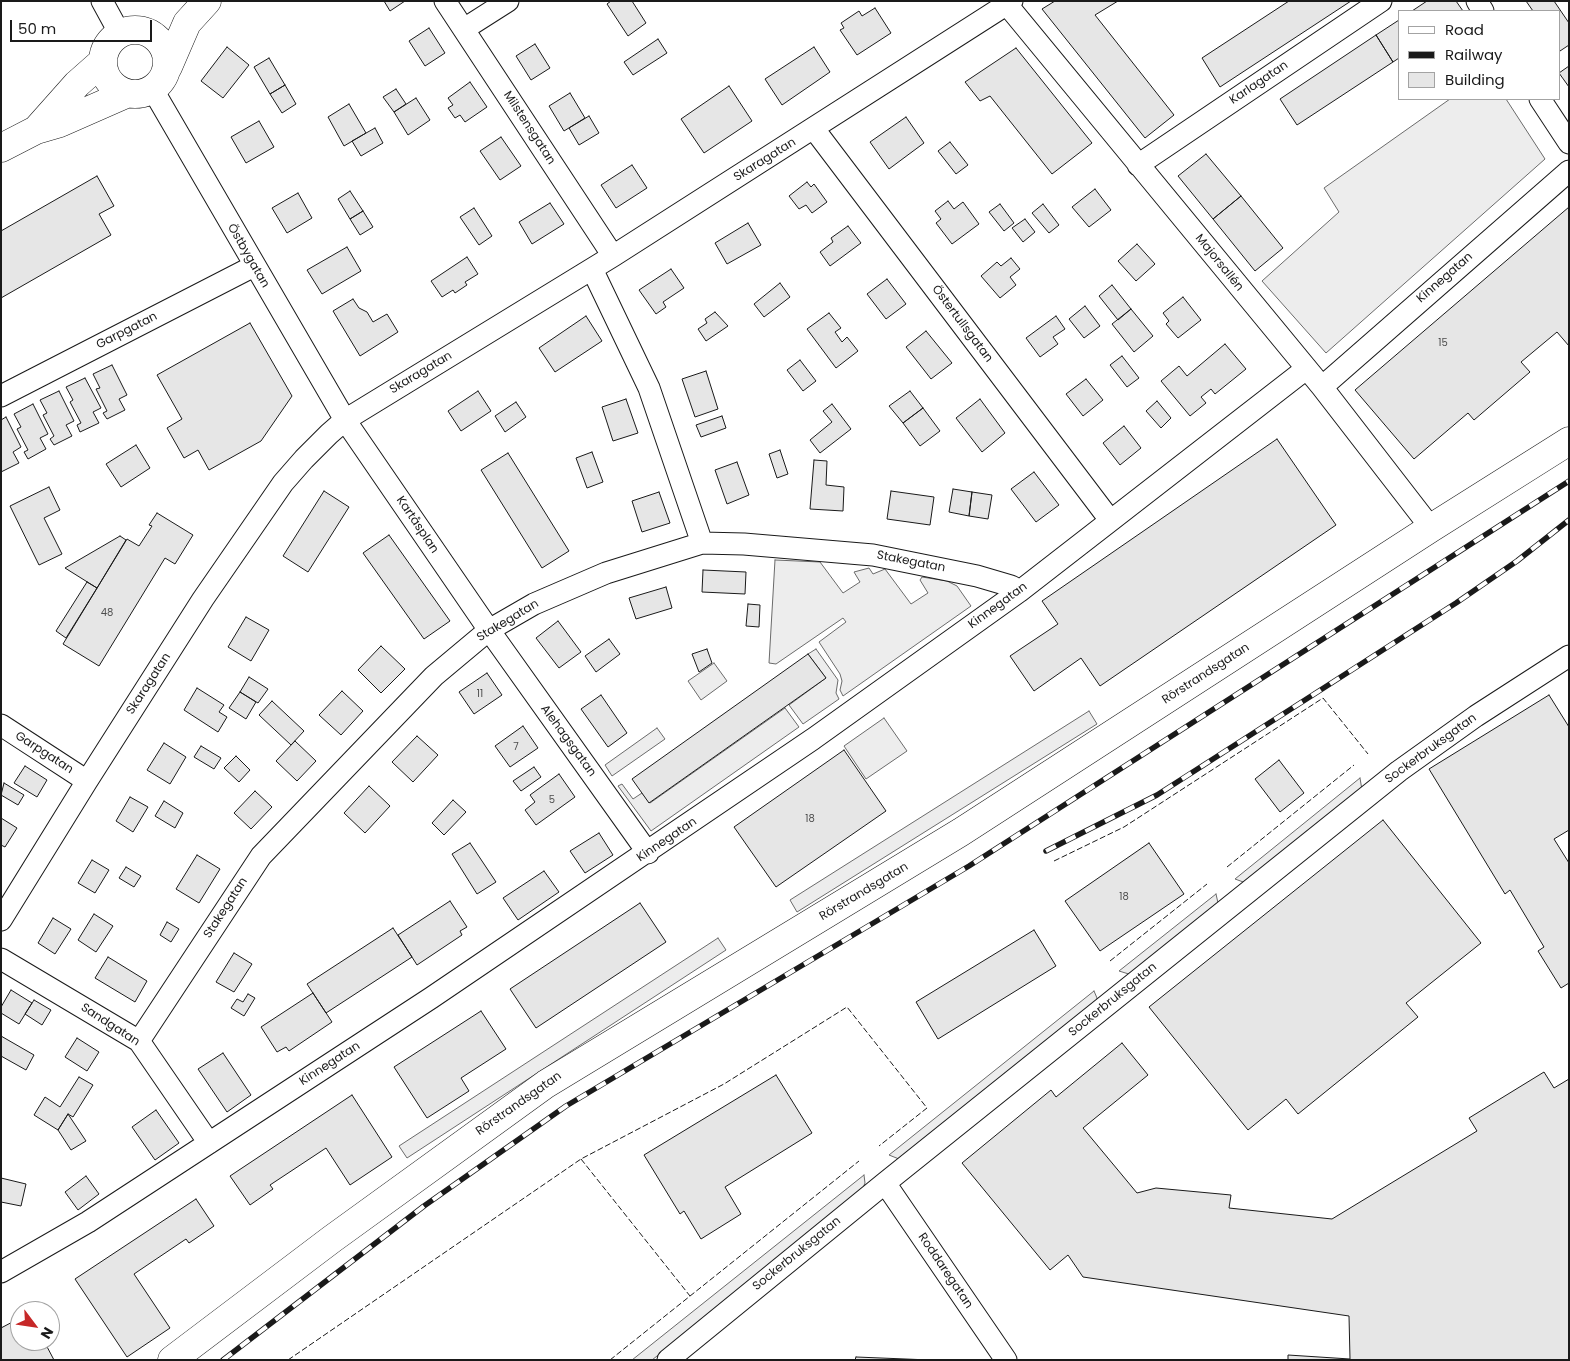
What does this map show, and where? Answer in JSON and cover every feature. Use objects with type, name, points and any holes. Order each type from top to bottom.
[{"type":"main road","points":[[1,148],[36,130],[126,94],[144,94],[153,90],[165,76],[187,23],[208,1]]},
{"type":"main road","points":[[126,94],[118,90],[107,78],[103,61],[108,45],[120,34],[139,30],[148,32],[187,23]]},
{"type":"main road","points":[[148,32],[162,43],[168,58],[168,67]]},
{"type":"main road","points":[[36,130],[77,84],[103,61]]},
{"type":"main road","name":"Rörstrandsgatan","points":[[172,1360],[340,1233],[546,1084],[962,832],[1430,528],[1569,441]]},
{"type":"street","points":[[102,1],[120,34]]},
{"type":"street","name":"Milstensgatan","points":[[445,1],[613,256]]},
{"type":"street","points":[[464,29],[508,1]]},
{"type":"street","name":"Karlagatan","points":[[1138,165],[1381,1]]},
{"type":"street","name":"Majorsallén","points":[[1007,2],[1138,165],[1322,386],[1430,528]]},
{"type":"street","name":"Skaragatan","points":[[1,920],[87,781],[204,599],[283,483],[304,459],[346,420],[613,256],[814,129],[1007,2]]},
{"type":"street","name":"Östbygatan","points":[[153,90],[254,266],[346,420]]},
{"type":"street","points":[[1541,100],[1569,143]]},
{"type":"street","name":"Östertullsgatan","points":[[814,129],[1110,520]]},
{"type":"street","name":"Kinnegatan","points":[[1322,386],[1569,170]]},
{"type":"street","name":"Garpgatan","points":[[1,396],[254,266]]},
{"type":"street","points":[[592,269],[646,381],[702,543]]},
{"type":"street","name":"Kinnegatan","points":[[1,1272],[88,1222],[209,1143],[648,853],[821,734],[1020,591],[1306,369]]},
{"type":"street","name":"Kartåsplan","points":[[346,420],[488,630]]},
{"type":"street","name":"Stakegatan","points":[[139,1041],[261,856],[434,676],[488,630],[534,604],[606,573],[702,543],[744,544],[873,555],[977,576],[1011,586],[1020,591]]},
{"type":"street","name":"Alehagsgatan","points":[[488,630],[648,853]]},
{"type":"street","name":"Sockerbruksgatan","points":[[668,1360],[884,1183],[1399,771],[1476,716],[1569,656]]},
{"type":"street","name":"Garpgatan","points":[[1,725],[87,781]]},
{"type":"street","name":"Sandgatan","points":[[1,959],[139,1041],[209,1143]]},
{"type":"street","name":"Roddaregatan","points":[[884,1183],[1006,1360]]},
{"type":"shaded area","points":[[1449,100],[1507,100],[1545,159],[1326,353],[1262,281],[1339,212],[1324,188]]},
{"type":"shaded area","points":[[775,560],[820,562],[843,593],[860,582],[854,572],[869,568],[873,574],[885,569],[911,604],[928,593],[920,580],[922,577],[947,581],[957,586],[971,606],[843,696],[840,690],[842,681],[840,674],[819,642],[846,622],[843,618],[776,664],[769,663]]},
{"type":"shaded area","points":[[816,649],[838,680],[836,693],[839,699],[803,724],[789,705],[826,678],[808,654]]},
{"type":"shaded area","points":[[714,663],[727,681],[701,700],[688,681]]},
{"type":"shaded area","points":[[785,708],[799,727],[651,831],[618,786],[622,784],[633,799],[642,793],[650,803]]},
{"type":"shaded area","points":[[1089,711],[1097,724],[797,912],[790,900]]},
{"type":"shaded area","points":[[884,718],[907,751],[866,779],[844,746]]},
{"type":"shaded area","points":[[657,728],[665,739],[612,776],[605,765]]},
{"type":"shaded area","points":[[1360,778],[1362,790],[1246,883],[1235,879]]},
{"type":"shaded area","points":[[1216,894],[1218,903],[1132,975],[1119,971]]},
{"type":"shaded area","points":[[718,938],[726,950],[407,1158],[399,1146]]},
{"type":"shaded area","points":[[1094,991],[1097,998],[1096,1003],[899,1159],[889,1155]]},
{"type":"shaded area","points":[[864,1175],[865,1183],[861,1193],[652,1360],[632,1360]]},
{"type":"building","points":[[384,1],[405,1],[390,11]]},
{"type":"building","points":[[611,1],[632,1],[646,23],[628,36],[607,4]]},
{"type":"building","points":[[1055,1],[1118,1],[1095,15],[1174,115],[1145,138],[1042,9]]},
{"type":"building","points":[[1289,1],[1351,1],[1220,87],[1202,58]]},
{"type":"building","points":[[1427,1],[1456,1],[1462,10],[1414,10]]},
{"type":"building","points":[[1526,1],[1554,1],[1569,23],[1569,45],[1560,51],[1560,10],[1532,10]]},
{"type":"building","points":[[875,8],[891,33],[857,55],[840,30],[844,28],[841,23],[859,11],[862,16]]},
{"type":"building","points":[[1398,21],[1398,59],[1393,62],[1376,35]]},
{"type":"building","points":[[429,28],[445,53],[425,66],[409,41]]},
{"type":"building","points":[[1376,35],[1393,62],[1297,125],[1280,99]]},
{"type":"building","points":[[658,39],[667,53],[633,75],[624,62]]},
{"type":"building","points":[[535,44],[550,68],[531,80],[516,56]]},
{"type":"building","points":[[227,47],[249,65],[223,98],[201,81]]},
{"type":"building","points":[[814,47],[830,72],[782,105],[765,79]]},
{"type":"building","points":[[1016,48],[1092,143],[1052,174],[990,96],[980,101],[965,82]]},
{"type":"building","points":[[269,58],[285,85],[270,94],[254,67]]},
{"type":"building","points":[[1569,66],[1569,87],[1560,74],[1560,72]]},
{"type":"building","points":[[470,82],[487,107],[465,122],[460,115],[455,118],[448,108],[453,105],[448,98]]},
{"type":"building","points":[[285,85],[296,104],[282,113],[270,94]]},
{"type":"building","points":[[729,86],[752,121],[704,153],[681,119]]},
{"type":"building","points":[[396,89],[406,104],[394,112],[383,97]]},
{"type":"building","points":[[570,93],[585,118],[564,131],[549,106]]},
{"type":"building","points":[[416,98],[430,120],[408,135],[394,112]]},
{"type":"building","points":[[349,104],[366,133],[344,146],[328,117]]},
{"type":"building","points":[[589,116],[599,133],[579,145],[569,128]]},
{"type":"building","points":[[906,117],[924,143],[889,169],[870,142]]},
{"type":"building","points":[[259,121],[274,147],[246,163],[231,137]]},
{"type":"building","points":[[375,128],[383,143],[361,156],[352,141]]},
{"type":"building","points":[[501,137],[521,166],[500,180],[480,151]]},
{"type":"building","points":[[950,142],[968,165],[956,174],[938,151]]},
{"type":"building","points":[[1206,154],[1241,196],[1213,219],[1178,176]]},
{"type":"building","points":[[632,165],[647,188],[616,208],[601,185]]},
{"type":"building","points":[[97,176],[114,206],[99,214],[111,235],[1,298],[1,231]]},
{"type":"building","points":[[807,182],[811,187],[814,184],[827,202],[812,213],[806,205],[799,209],[789,196]]},
{"type":"building","points":[[1095,189],[1111,210],[1089,227],[1072,207]]},
{"type":"building","points":[[350,191],[363,211],[350,219],[338,199]]},
{"type":"building","points":[[298,193],[312,218],[287,233],[272,208]]},
{"type":"building","points":[[1241,196],[1283,248],[1255,271],[1213,219]]},
{"type":"building","points":[[948,201],[954,209],[963,202],[979,224],[952,244],[936,223],[941,219],[935,211]]},
{"type":"building","points":[[550,203],[564,224],[532,244],[519,222]]},
{"type":"building","points":[[1000,204],[1014,223],[1004,231],[989,212]]},
{"type":"building","points":[[1043,204],[1059,225],[1049,233],[1032,213]]},
{"type":"building","points":[[1569,207],[1569,346],[1557,332],[1521,362],[1530,372],[1474,420],[1468,413],[1414,459],[1355,390]]},
{"type":"building","points":[[474,208],[492,236],[479,245],[460,217]]},
{"type":"building","points":[[363,211],[373,227],[360,235],[350,219]]},
{"type":"building","points":[[1025,219],[1035,232],[1023,242],[1012,228]]},
{"type":"building","points":[[748,223],[761,245],[727,264],[715,243]]},
{"type":"building","points":[[848,226],[861,243],[830,266],[820,252],[833,242],[831,238]]},
{"type":"building","points":[[1137,244],[1155,264],[1136,281],[1118,261]]},
{"type":"building","points":[[347,247],[361,271],[322,294],[307,270]]},
{"type":"building","points":[[467,257],[478,274],[465,282],[467,285],[455,293],[453,290],[442,297],[431,281]]},
{"type":"building","points":[[1011,258],[1020,269],[1010,277],[1016,285],[1000,298],[981,276],[997,262],[1001,266]]},
{"type":"building","points":[[671,269],[684,288],[663,302],[666,307],[656,314],[639,290]]},
{"type":"building","points":[[887,279],[906,304],[886,319],[867,294]]},
{"type":"building","points":[[780,283],[790,297],[764,317],[754,304]]},
{"type":"building","points":[[1112,285],[1131,309],[1118,320],[1099,296]]},
{"type":"building","points":[[1183,297],[1201,320],[1178,338],[1166,324],[1169,321],[1163,313]]},
{"type":"building","points":[[353,299],[359,308],[367,312],[373,322],[387,314],[398,332],[360,356],[333,311]]},
{"type":"building","points":[[1085,306],[1100,326],[1084,338],[1069,319]]},
{"type":"building","points":[[1131,309],[1153,336],[1134,352],[1112,324]]},
{"type":"building","points":[[715,312],[728,326],[706,341],[698,329],[707,323],[705,319]]},
{"type":"building","points":[[829,313],[841,328],[835,332],[842,342],[847,337],[858,351],[836,368],[807,329]]},
{"type":"building","points":[[586,316],[602,341],[555,372],[539,348]]},
{"type":"building","points":[[1056,316],[1065,329],[1053,337],[1058,344],[1040,357],[1026,338]]},
{"type":"building","points":[[250,323],[292,396],[261,441],[209,470],[198,450],[184,458],[167,428],[182,419],[157,375]]},
{"type":"building","points":[[926,331],[952,363],[931,379],[906,347]]},
{"type":"building","points":[[1225,344],[1246,369],[1215,394],[1211,389],[1201,397],[1206,403],[1190,416],[1161,381],[1179,366],[1187,376]]},
{"type":"building","points":[[1122,356],[1139,378],[1127,387],[1110,365]]},
{"type":"building","points":[[800,360],[816,381],[803,391],[787,370]]},
{"type":"building","points":[[112,365],[127,395],[119,399],[125,410],[107,419],[103,413],[107,411],[96,389],[100,388],[93,374]]},
{"type":"building","points":[[706,371],[718,409],[695,417],[682,379]]},
{"type":"building","points":[[85,378],[101,408],[93,412],[99,423],[80,432],[77,425],[81,423],[70,402],[73,400],[66,387]]},
{"type":"building","points":[[1086,379],[1103,400],[1083,416],[1066,394]]},
{"type":"building","points":[[59,391],[74,421],[66,425],[72,436],[54,445],[50,439],[54,436],[43,415],[47,413],[40,400]]},
{"type":"building","points":[[478,391],[491,411],[461,431],[448,411]]},
{"type":"building","points":[[910,391],[923,408],[903,423],[889,406]]},
{"type":"building","points":[[626,399],[638,433],[613,441],[602,407]]},
{"type":"building","points":[[980,399],[1005,433],[982,452],[956,418]]},
{"type":"building","points":[[1157,401],[1171,418],[1161,428],[1146,411]]},
{"type":"building","points":[[516,402],[526,417],[505,432],[495,416]]},
{"type":"building","points":[[33,404],[48,434],[40,438],[46,449],[28,459],[24,452],[28,450],[17,429],[21,427],[14,414]]},
{"type":"building","points":[[832,404],[851,429],[820,453],[810,440],[832,422],[823,411]]},
{"type":"building","points":[[923,408],[940,431],[920,446],[903,423]]},
{"type":"building","points":[[722,416],[726,428],[701,437],[696,425]]},
{"type":"building","points":[[6,417],[21,447],[13,452],[19,463],[1,472],[1,420]]},
{"type":"building","points":[[1124,426],[1141,448],[1120,465],[1103,443]]},
{"type":"building","points":[[1277,439],[1336,525],[1100,686],[1081,658],[1034,691],[1010,656],[1058,624],[1042,601]]},
{"type":"building","points":[[136,445],[150,468],[121,487],[106,464]]},
{"type":"building","points":[[780,450],[788,474],[777,478],[769,454]]},
{"type":"building","points":[[592,452],[603,482],[587,488],[576,458]]},
{"type":"building","points":[[508,453],[569,551],[542,568],[481,470]]},
{"type":"building","points":[[814,460],[827,461],[826,485],[844,487],[843,511],[810,509]]},
{"type":"building","points":[[737,462],[749,495],[727,504],[715,470]]},
{"type":"building","points":[[1034,472],[1059,505],[1036,522],[1011,489]]},
{"type":"building","points":[[49,487],[60,510],[44,518],[62,554],[39,565],[10,506]]},
{"type":"building","points":[[953,489],[972,492],[969,516],[949,512]]},
{"type":"building","points":[[324,491],[349,507],[308,572],[283,556]]},
{"type":"building","points":[[891,491],[934,497],[930,525],[887,519]]},
{"type":"building","points":[[659,492],[670,523],[642,532],[632,501]]},
{"type":"building","points":[[972,492],[992,495],[988,519],[969,516]]},
{"type":"building","points":[[157,513],[193,535],[175,564],[165,558],[99,666],[63,644],[127,539],[139,546],[152,526],[149,525]]},
{"type":"building","points":[[389,535],[450,621],[424,639],[363,553]]},
{"type":"building","points":[[120,536],[126,540],[97,588],[65,568]]},
{"type":"building","points":[[703,570],[746,572],[745,594],[702,592]]},
{"type":"building","points":[[87,582],[97,588],[66,638],[56,631]]},
{"type":"building","points":[[666,587],[672,608],[636,619],[629,598]]},
{"type":"building","points":[[748,604],[760,605],[759,627],[746,626]]},
{"type":"building","points":[[246,617],[269,630],[251,661],[228,647]]},
{"type":"building","points":[[558,621],[581,652],[559,668],[536,638]]},
{"type":"building","points":[[609,639],[620,654],[596,672],[585,656]]},
{"type":"building","points":[[381,646],[405,669],[381,693],[358,670]]},
{"type":"building","points":[[707,649],[712,663],[699,672],[692,654]]},
{"type":"building","points":[[808,654],[826,678],[649,803],[632,779]]},
{"type":"building","points":[[487,673],[502,695],[474,714],[459,692]]},
{"type":"building","points":[[249,677],[268,689],[258,703],[240,692]]},
{"type":"building","points":[[197,688],[224,705],[219,712],[227,717],[218,732],[184,710]]},
{"type":"building","points":[[342,691],[363,711],[341,735],[319,715]]},
{"type":"building","points":[[240,692],[256,702],[246,719],[229,708]]},
{"type":"building","points":[[601,695],[627,733],[608,747],[581,709]]},
{"type":"building","points":[[1549,695],[1569,727],[1569,830],[1554,839],[1569,863],[1569,983],[1561,988],[1538,951],[1544,947],[1510,890],[1505,894],[1429,769]]},
{"type":"building","points":[[272,701],[304,731],[291,745],[259,715]]},
{"type":"building","points":[[523,726],[538,748],[510,767],[495,746]]},
{"type":"building","points":[[417,736],[438,755],[413,782],[392,762]]},
{"type":"building","points":[[295,741],[316,761],[297,781],[276,761]]},
{"type":"building","points":[[164,743],[186,757],[170,784],[147,770]]},
{"type":"building","points":[[201,746],[221,758],[214,769],[194,757]]},
{"type":"building","points":[[844,750],[886,811],[776,887],[734,827]]},
{"type":"building","points":[[236,756],[250,770],[239,782],[224,768]]},
{"type":"building","points":[[1279,760],[1304,793],[1280,812],[1255,779]]},
{"type":"building","points":[[25,766],[47,780],[37,797],[14,783]]},
{"type":"building","points":[[534,767],[541,777],[521,791],[513,781]]},
{"type":"building","points":[[559,774],[575,797],[536,825],[525,810],[535,802],[530,795]]},
{"type":"building","points":[[4,783],[24,795],[18,805],[1,795]]},
{"type":"building","points":[[369,786],[390,806],[365,833],[344,813]]},
{"type":"building","points":[[255,791],[272,807],[251,829],[234,813]]},
{"type":"building","points":[[130,797],[148,807],[133,832],[116,821]]},
{"type":"building","points":[[453,800],[466,812],[444,835],[432,823]]},
{"type":"building","points":[[164,801],[183,813],[175,828],[155,816]]},
{"type":"building","points":[[1,818],[17,828],[5,847],[1,845]]},
{"type":"building","points":[[1383,820],[1481,943],[1406,1003],[1418,1017],[1298,1114],[1286,1099],[1248,1130],[1149,1007]]},
{"type":"building","points":[[599,833],[613,855],[585,873],[570,851]]},
{"type":"building","points":[[470,843],[496,882],[477,894],[452,854]]},
{"type":"building","points":[[1149,843],[1184,894],[1100,951],[1065,901]]},
{"type":"building","points":[[197,855],[220,869],[199,903],[176,889]]},
{"type":"building","points":[[92,860],[109,870],[95,893],[78,883]]},
{"type":"building","points":[[126,867],[141,876],[134,887],[119,878]]},
{"type":"building","points":[[544,871],[559,892],[518,920],[503,898]]},
{"type":"building","points":[[450,901],[467,927],[460,931],[462,935],[417,965],[398,935]]},
{"type":"building","points":[[640,903],[666,942],[536,1028],[510,989]]},
{"type":"building","points":[[94,914],[113,926],[96,952],[78,940]]},
{"type":"building","points":[[53,918],[71,929],[55,954],[38,943]]},
{"type":"building","points":[[167,922],[179,929],[171,942],[160,935]]},
{"type":"building","points":[[393,928],[412,957],[326,1013],[307,984]]},
{"type":"building","points":[[1034,930],[1056,966],[938,1039],[916,1002]]},
{"type":"building","points":[[234,953],[252,964],[234,992],[216,982]]},
{"type":"building","points":[[108,957],[147,981],[135,1002],[95,978]]},
{"type":"building","points":[[11,990],[32,1003],[19,1024],[1,1013],[1,1007]]},
{"type":"building","points":[[313,993],[332,1022],[289,1051],[286,1047],[277,1052],[261,1027]]},
{"type":"building","points":[[248,994],[255,998],[244,1016],[231,1008],[237,999],[243,1002]]},
{"type":"building","points":[[34,1000],[51,1010],[42,1025],[25,1014]]},
{"type":"building","points":[[481,1011],[506,1049],[461,1078],[469,1091],[427,1118],[394,1067]]},
{"type":"building","points":[[1,1036],[34,1055],[26,1070],[1,1056]]},
{"type":"building","points":[[77,1038],[99,1052],[87,1071],[65,1057]]},
{"type":"building","points":[[1122,1043],[1148,1075],[1083,1128],[1137,1193],[1156,1188],[1231,1195],[1229,1208],[1332,1219],[1477,1131],[1469,1118],[1544,1072],[1554,1088],[1569,1079],[1569,1360],[1288,1360],[1288,1355],[1350,1359],[1349,1316],[1083,1277],[1068,1255],[1050,1270],[962,1163],[1051,1090],[1056,1097]]},
{"type":"building","points":[[223,1053],[251,1095],[227,1112],[198,1069]]},
{"type":"building","points":[[776,1075],[812,1133],[725,1187],[741,1214],[701,1239],[684,1211],[680,1214],[644,1155]]},
{"type":"building","points":[[79,1077],[93,1085],[73,1117],[68,1114],[58,1130],[34,1115],[45,1097],[60,1107]]},
{"type":"building","points":[[352,1095],[392,1157],[350,1185],[326,1148],[270,1185],[273,1189],[250,1205],[230,1176]]},
{"type":"building","points":[[156,1110],[179,1143],[155,1160],[132,1127]]},
{"type":"building","points":[[68,1114],[86,1141],[71,1150],[58,1130]]},
{"type":"building","points":[[86,1176],[99,1194],[78,1210],[65,1192]]},
{"type":"building","points":[[1,1178],[26,1184],[21,1206],[1,1202]]},
{"type":"building","points":[[196,1199],[214,1226],[189,1243],[186,1239],[134,1274],[170,1328],[127,1357],[75,1279]]},
{"type":"building","points":[[10,1323],[10,1351],[49,1351],[54,1360],[1,1360],[1,1328]]},
{"type":"building","points":[[856,1357],[930,1360],[855,1360]]},
{"type":"railway","points":[[223,1360],[424,1206],[566,1106],[969,866],[1569,481]]},
{"type":"railway","points":[[1046,851],[1157,795],[1456,603],[1517,561],[1569,520]]},
{"type":"fence","points":[[1054,861],[1124,827],[1323,698],[1368,754]]},
{"type":"fence","points":[[1227,867],[1354,765]]},
{"type":"fence","points":[[1110,961],[1207,884]]},
{"type":"fence","points":[[288,1360],[581,1159],[724,1084],[847,1007],[927,1108],[879,1146]]},
{"type":"fence","points":[[581,1159],[690,1296]]},
{"type":"fence","points":[[610,1360],[859,1161]]}]
